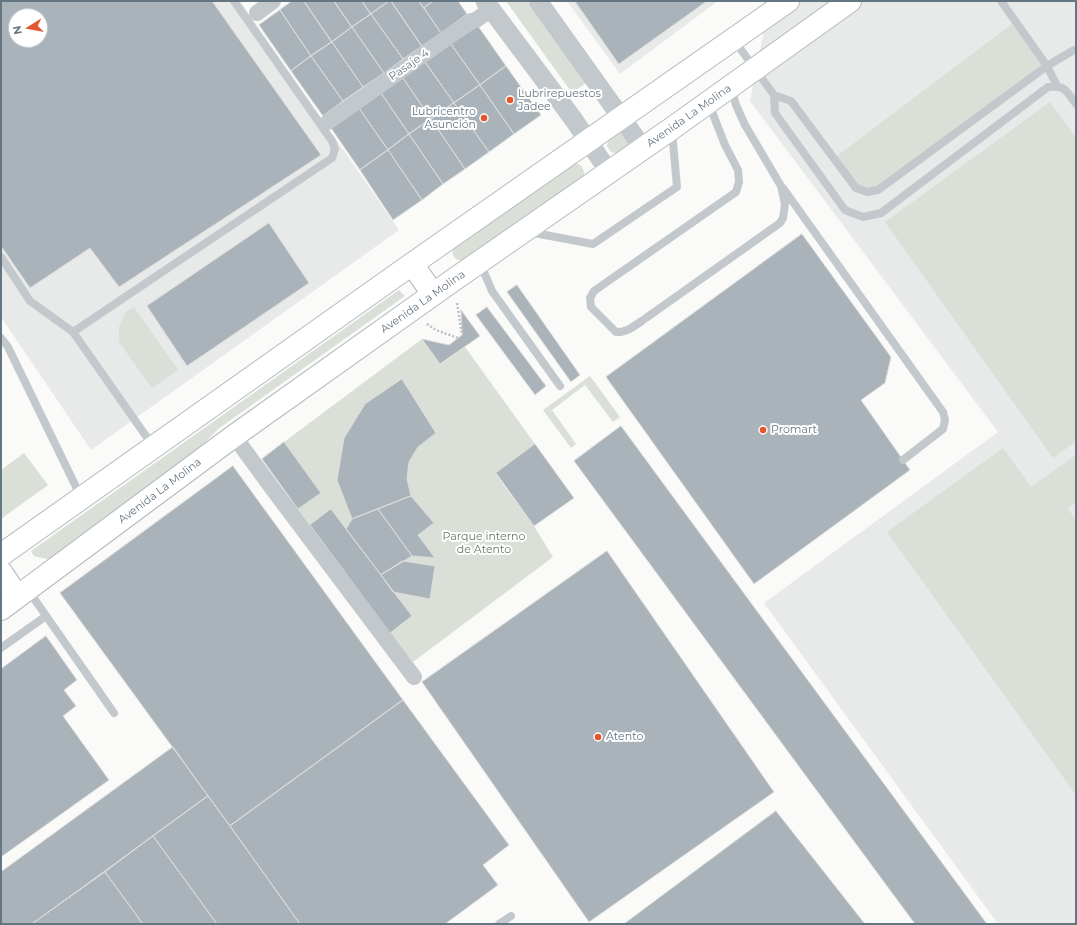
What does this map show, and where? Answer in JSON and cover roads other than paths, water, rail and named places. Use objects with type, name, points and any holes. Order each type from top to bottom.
[{"type":"main road","points":[[1,555],[412,264],[788,1]]},
{"type":"main road","name":"Avenida La Molina","points":[[15,598],[234,436],[433,294],[708,103],[850,1]]},
{"type":"main road","points":[[412,264],[433,294]]},
{"type":"main road","points":[[1,572],[15,598]]},
{"type":"street","points":[[257,13],[273,1]]},
{"type":"street","points":[[538,1],[643,148]]},
{"type":"street","points":[[488,5],[574,120],[609,172]]},
{"type":"street","name":"Pasaje 4","points":[[328,122],[471,21],[476,20],[488,5]]},
{"type":"street","points":[[234,436],[414,677]]},
{"type":"lane","points":[[73,332],[332,158],[335,149],[332,141],[234,1]]},
{"type":"lane","points":[[1001,1],[1046,66],[1057,86]]},
{"type":"lane","points":[[734,39],[774,95],[791,102],[856,188],[867,192],[878,190],[1046,66],[1076,50]]},
{"type":"lane","points":[[731,86],[736,105],[745,125],[781,186],[943,412],[945,420],[943,429],[903,460]]},
{"type":"lane","points":[[774,95],[775,113],[845,210],[863,217],[881,213],[1048,87],[1057,86],[1065,88],[1076,104]]},
{"type":"lane","points":[[708,103],[725,145],[738,170],[739,182],[736,192],[594,291],[590,298],[591,307],[616,332],[621,333],[626,331],[780,223],[783,218],[785,204],[781,186]]},
{"type":"lane","points":[[524,231],[593,244],[677,187],[671,129]]},
{"type":"lane","points":[[1,257],[30,301],[73,332],[154,447]]},
{"type":"lane","points":[[480,262],[492,291],[560,386]]},
{"type":"lane","points":[[1,338],[8,347],[82,498]]},
{"type":"lane","points":[[15,598],[46,616],[114,713]]},
{"type":"lane","points":[[1,648],[46,616]]},
{"type":"lane","points":[[499,924],[511,916]]},
{"type":"place","name":"Lubrirepuestos Jadee","points":[[510,100]]},
{"type":"place","name":"Lubricentro Asunción","points":[[484,118]]},
{"type":"place","name":"Promart","points":[[763,430]]},
{"type":"place","name":"Atento","points":[[598,737]]},
{"type":"park label","name":"Parque interno de Atento","points":[[484,543]]}]
